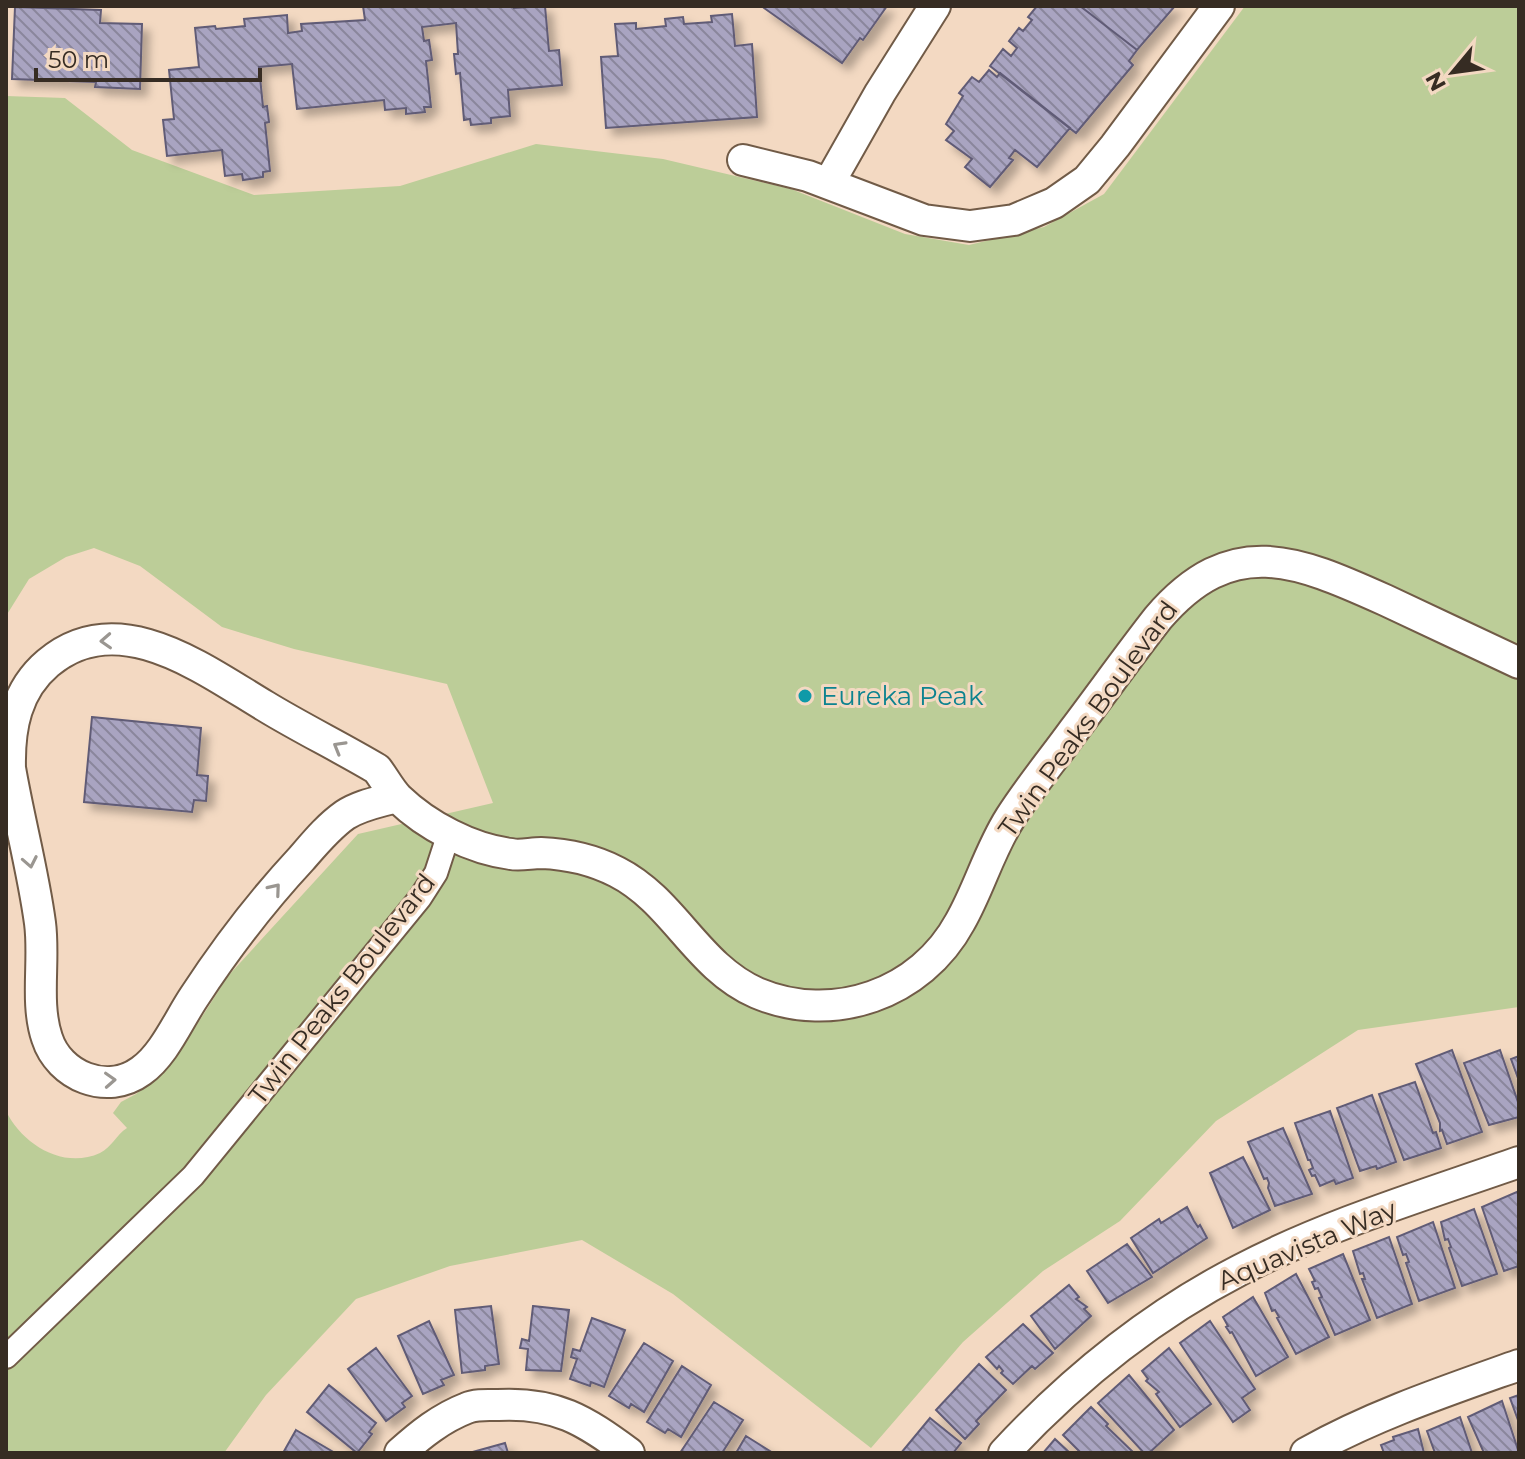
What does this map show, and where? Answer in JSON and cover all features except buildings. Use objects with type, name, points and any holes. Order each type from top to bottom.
[{"type":"street","points":[[829,183],[880,93],[935,6]]},
{"type":"street","points":[[743,160],[829,183],[906,214],[946,224],[993,224],[1014,220],[1071,193],[1102,163],[1219,6]]},
{"type":"street","name":"Twin Peaks Boulevard","points":[[6,1357],[193,1176],[420,898],[436,873],[449,833],[485,849],[514,855],[558,855],[605,866],[648,892],[705,958],[730,980],[765,997],[790,1004],[846,1004],[885,992],[921,970],[936,956],[961,922],[998,838],[1028,792],[1158,618],[1183,592],[1209,575],[1242,564],[1279,562],[1298,565],[1337,579],[1519,663]]},
{"type":"street","points":[[396,797],[353,810],[326,831],[227,949],[158,1053],[142,1071],[121,1080],[97,1081],[73,1073],[60,1062],[45,1030],[40,924],[9,749],[14,714],[21,697],[42,668],[56,656],[91,642],[109,640],[128,640],[170,652],[377,769],[396,797],[449,833]]},
{"type":"street","name":"Aquavista Way","points":[[1004,1453],[1059,1398],[1112,1353],[1198,1293],[1239,1270],[1323,1233],[1519,1162]]},
{"type":"street","points":[[1306,1453],[1401,1407],[1519,1365]]},
{"type":"street","points":[[400,1453],[431,1427],[470,1406],[522,1404],[564,1411],[629,1453]]},
{"type":"green space","points":[[1245,6],[1519,6],[1519,1007],[1358,1030],[1216,1121],[1120,1221],[1043,1271],[963,1342],[871,1448],[673,1294],[582,1240],[450,1266],[356,1299],[266,1395],[224,1453],[6,1453],[6,1111],[22,1134],[45,1151],[72,1158],[100,1153],[127,1128],[113,1113],[121,1102],[151,1081],[196,1026],[228,976],[358,834],[493,803],[447,684],[294,649],[222,627],[140,566],[94,548],[66,557],[29,579],[6,616],[6,96],[65,98],[132,150],[254,195],[400,186],[536,144],[663,159],[791,189],[905,234],[969,245],[1044,227],[1104,194]]},
{"type":"place","name":"Eureka Peak","points":[[805,696]]}]
